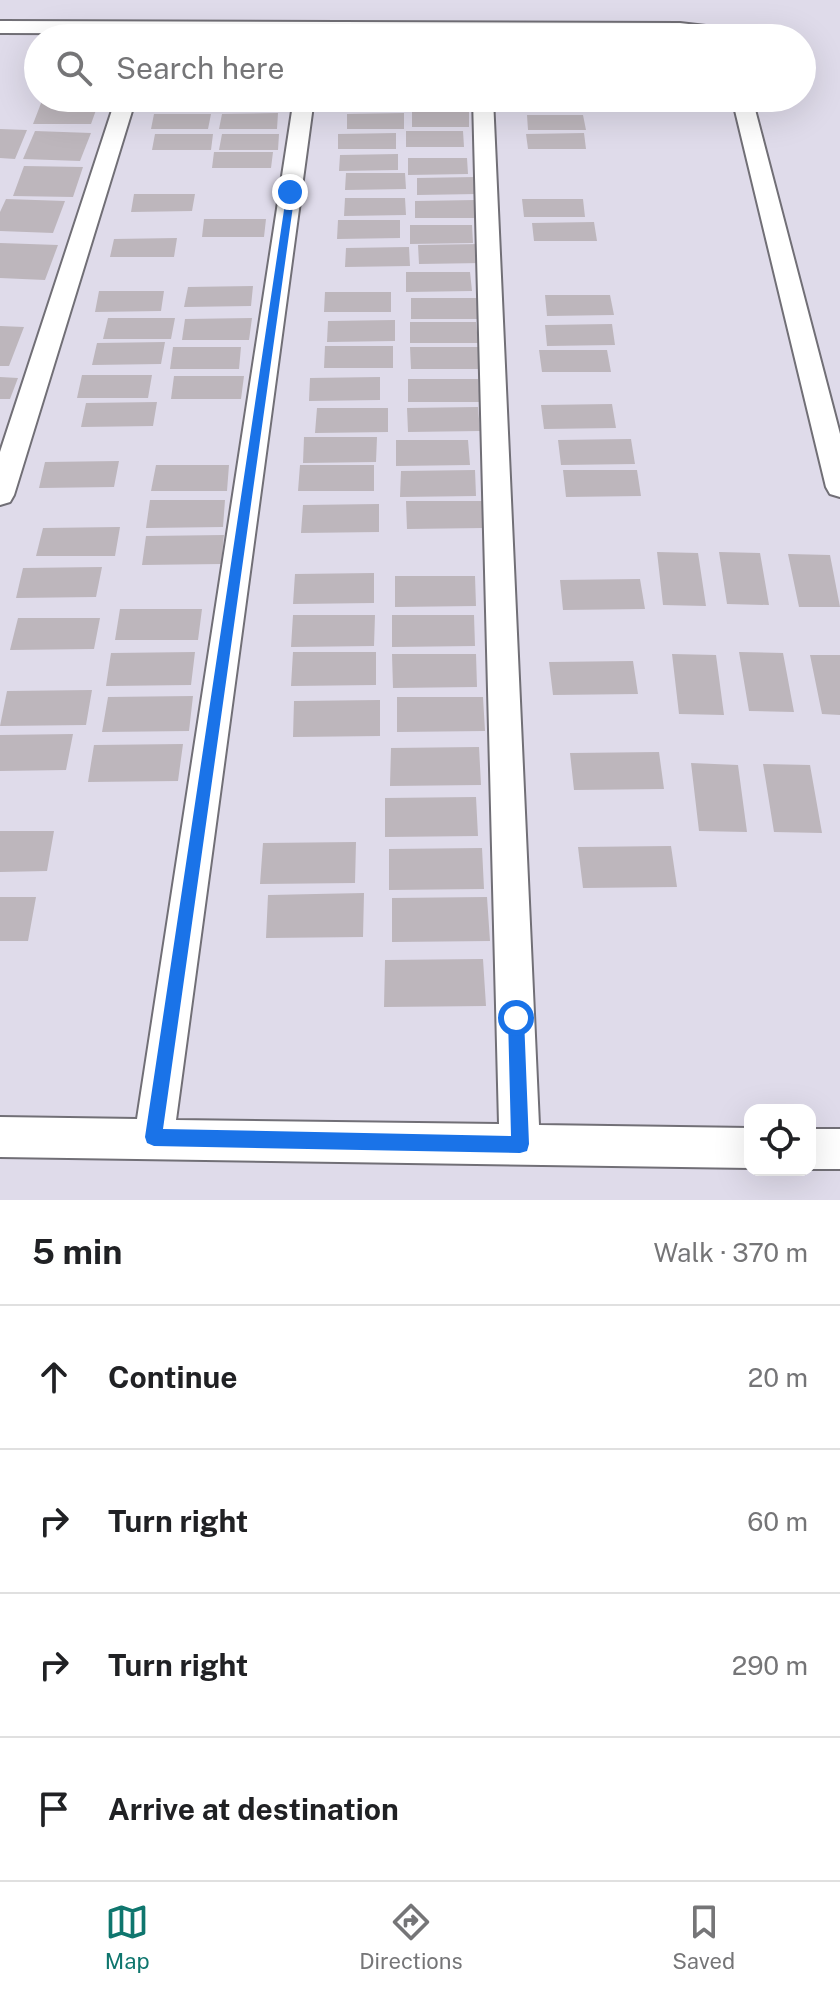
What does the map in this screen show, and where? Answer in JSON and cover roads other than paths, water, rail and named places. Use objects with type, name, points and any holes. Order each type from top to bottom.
[{"type":"lane","points":[[0,27],[24,28]]},
{"type":"lane","points":[[0,495],[122,112]]},
{"type":"lane","points":[[154,1137],[302,112]]},
{"type":"lane","points":[[483,112],[520,1144]]},
{"type":"lane","points":[[746,112],[840,487]]},
{"type":"lane","points":[[0,1137],[744,1148]]},
{"type":"lane","points":[[816,1149],[840,1149]]}]
